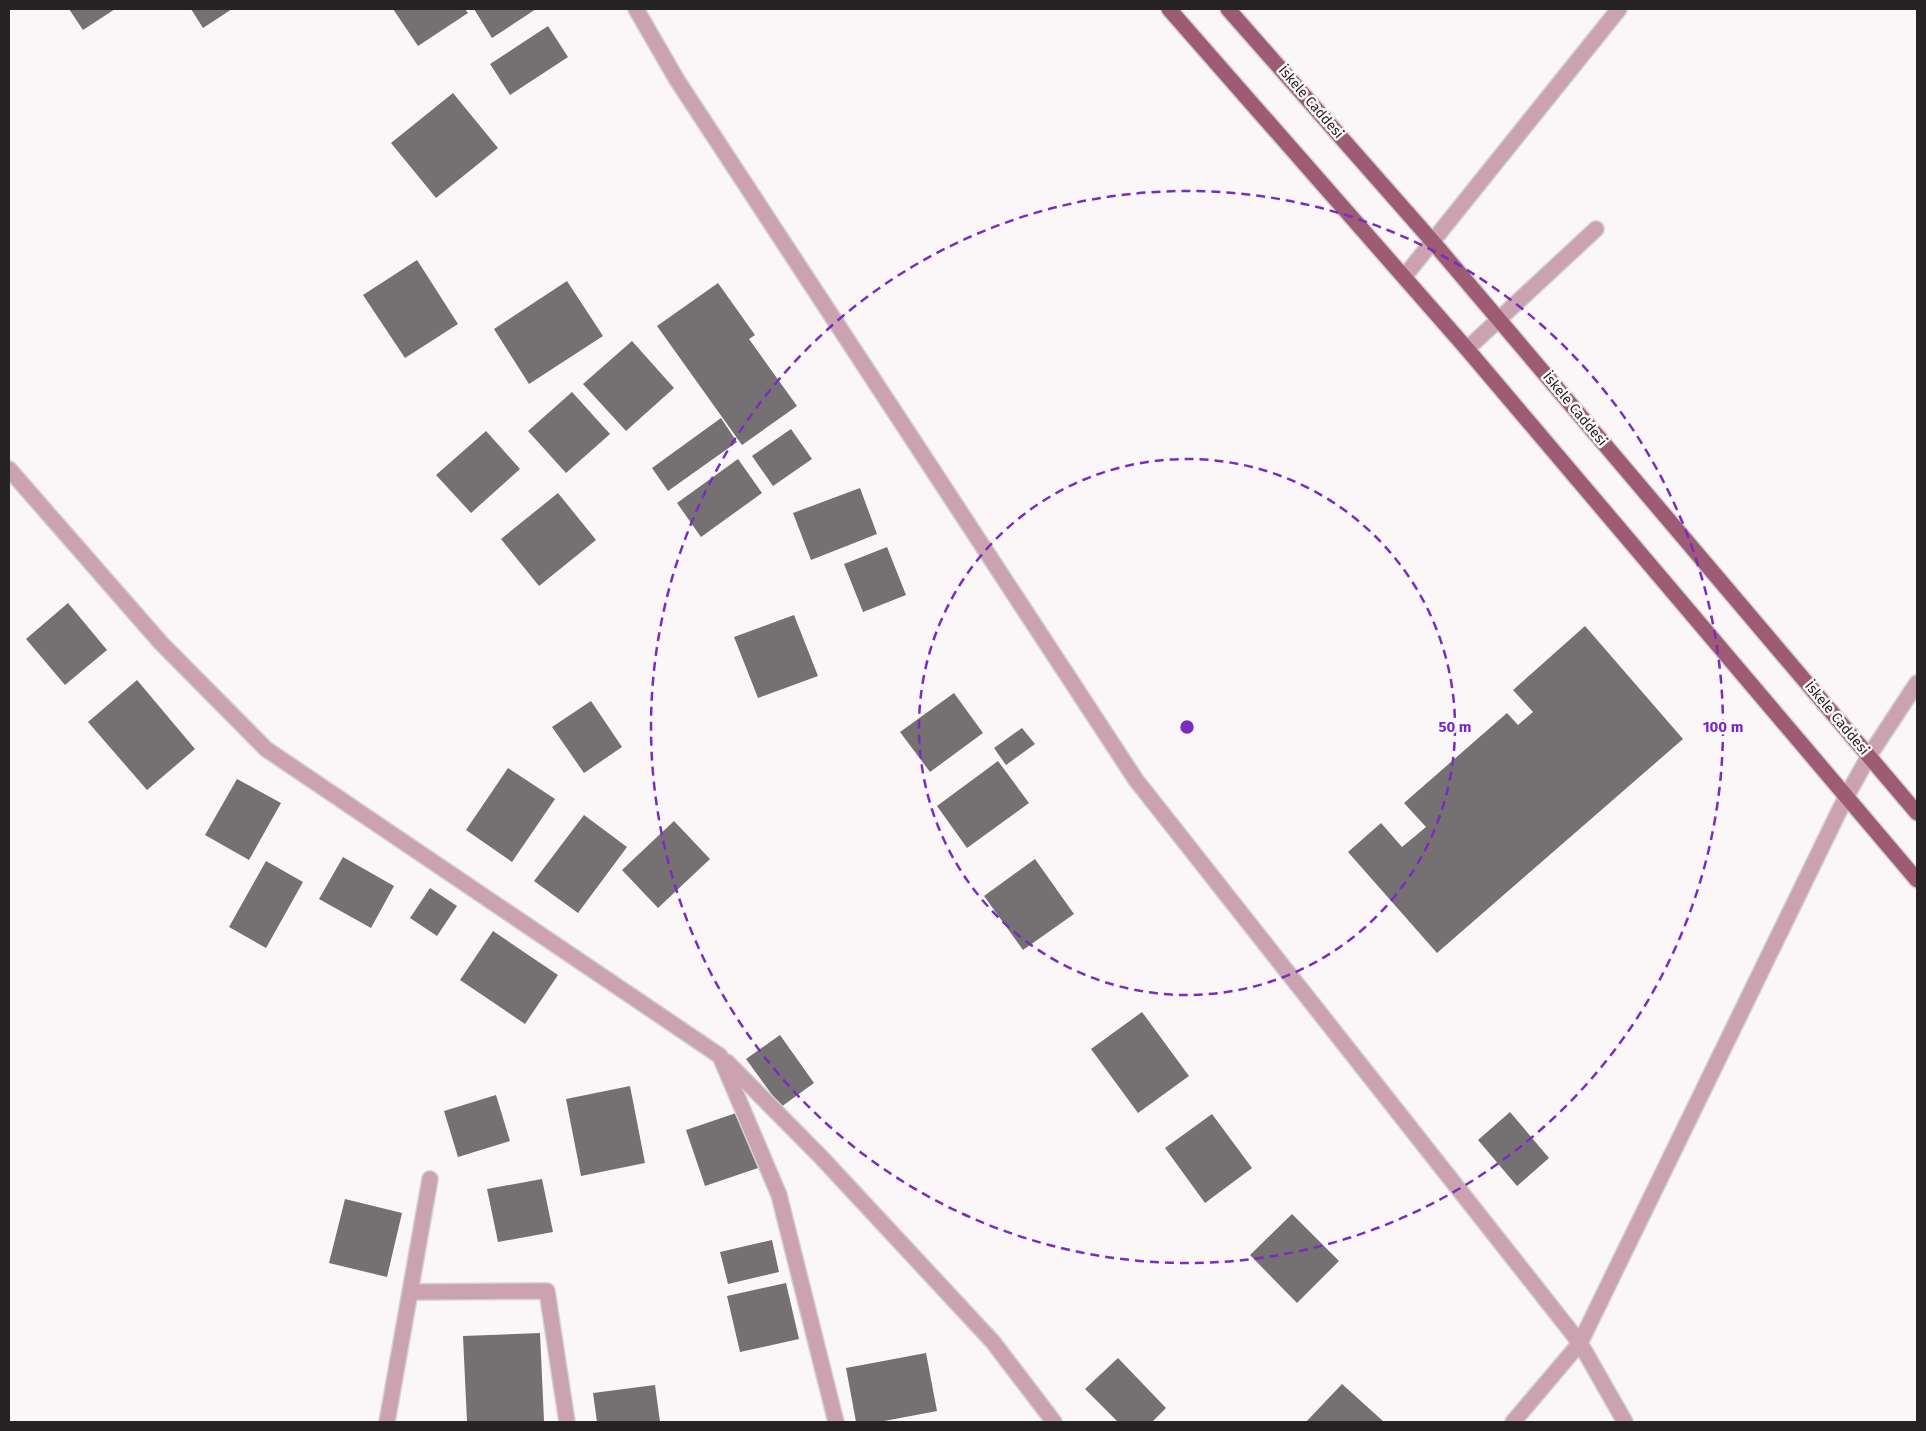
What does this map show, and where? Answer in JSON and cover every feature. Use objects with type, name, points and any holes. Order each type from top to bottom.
[{"type":"main road","points":[[1169,9],[1467,349],[1917,880]]},
{"type":"main road","name":"İskele Caddesi","points":[[1228,9],[1433,242],[1917,813]]},
{"type":"street","points":[[636,9],[677,80],[1136,780],[1580,1343],[1625,1422]]},
{"type":"street","points":[[1404,277],[1619,9]]},
{"type":"street","points":[[1467,349],[1596,229]]},
{"type":"street","points":[[9,469],[161,643],[266,749],[720,1056],[821,1157],[994,1342],[1054,1422]]},
{"type":"street","points":[[1513,1422],[1580,1343],[1846,797],[1869,756],[1917,683]]},
{"type":"street","points":[[720,1056],[779,1195],[836,1422]]},
{"type":"street","points":[[387,1422],[412,1292],[430,1179]]},
{"type":"street","points":[[412,1292],[547,1291],[567,1422]]},
{"type":"building","points":[[69,9],[115,9],[83,30]]},
{"type":"building","points":[[191,9],[232,9],[203,28]]},
{"type":"building","points":[[393,9],[465,9],[468,13],[418,46]]},
{"type":"building","points":[[474,9],[536,9],[492,38]]},
{"type":"building","points":[[548,26],[568,57],[510,95],[490,64]]},
{"type":"building","points":[[453,93],[498,148],[436,198],[391,143]]},
{"type":"building","points":[[417,260],[458,324],[405,358],[363,295]]},
{"type":"building","points":[[567,281],[603,336],[529,384],[494,329]]},
{"type":"building","points":[[718,283],[755,335],[749,339],[797,406],[742,445],[657,326]]},
{"type":"building","points":[[632,341],[674,388],[626,431],[583,384]]},
{"type":"building","points":[[572,392],[610,434],[566,473],[528,431]]},
{"type":"building","points":[[721,418],[737,442],[668,491],[652,468]]},
{"type":"building","points":[[791,429],[812,459],[773,486],[752,456]]},
{"type":"building","points":[[486,431],[520,469],[471,513],[436,475]]},
{"type":"building","points":[[738,459],[762,493],[701,537],[677,503]]},
{"type":"building","points":[[860,488],[877,534],[811,560],[793,513]]},
{"type":"building","points":[[558,493],[596,540],[539,586],[501,539]]},
{"type":"building","points":[[887,547],[906,595],[863,612],[844,564]]},
{"type":"building","points":[[68,603],[107,650],[65,685],[26,639]]},
{"type":"building","points":[[794,615],[818,676],[758,698],[734,637]]},
{"type":"building","points":[[1585,626],[1683,739],[1437,953],[1348,852],[1381,823],[1402,847],[1426,827],[1404,803],[1507,713],[1518,725],[1533,712],[1513,690]]},
{"type":"building","points":[[137,680],[195,749],[147,790],[88,722]]},
{"type":"building","points":[[954,693],[983,733],[930,772],[900,732]]},
{"type":"building","points":[[591,701],[622,747],[584,773],[552,727]]},
{"type":"building","points":[[1022,728],[1035,744],[1006,765],[994,748]]},
{"type":"building","points":[[998,761],[1029,803],[967,848],[937,806]]},
{"type":"building","points":[[508,768],[555,799],[512,862],[466,830]]},
{"type":"building","points":[[237,779],[281,803],[249,860],[205,835]]},
{"type":"building","points":[[584,815],[627,847],[578,913],[534,881]]},
{"type":"building","points":[[674,821],[710,859],[658,908],[622,870]]},
{"type":"building","points":[[343,857],[394,886],[371,928],[319,899]]},
{"type":"building","points":[[1035,859],[1074,914],[1023,950],[984,896]]},
{"type":"building","points":[[266,861],[303,882],[266,948],[229,927]]},
{"type":"building","points":[[430,888],[457,906],[437,936],[410,918]]},
{"type":"building","points":[[493,931],[558,975],[525,1024],[460,980]]},
{"type":"building","points":[[1142,1012],[1189,1076],[1138,1113],[1091,1049]]},
{"type":"building","points":[[780,1035],[814,1083],[781,1107],[746,1059]]},
{"type":"building","points":[[630,1086],[645,1163],[581,1176],[566,1099]]},
{"type":"building","points":[[496,1095],[510,1141],[458,1157],[444,1111]]},
{"type":"building","points":[[742,1111],[761,1167],[705,1186],[686,1130]]},
{"type":"building","points":[[1510,1112],[1549,1158],[1517,1186],[1478,1140]]},
{"type":"building","points":[[1212,1114],[1252,1168],[1205,1203],[1165,1148]]},
{"type":"building","points":[[542,1179],[553,1232],[498,1242],[487,1189]]},
{"type":"building","points":[[345,1199],[402,1213],[387,1277],[329,1263]]},
{"type":"building","points":[[1292,1214],[1339,1261],[1297,1303],[1250,1255]]},
{"type":"building","points":[[772,1240],[779,1272],[728,1284],[720,1252]]},
{"type":"building","points":[[786,1283],[799,1339],[740,1352],[727,1296]]},
{"type":"building","points":[[540,1333],[544,1421],[467,1422],[463,1336]]},
{"type":"building","points":[[926,1353],[937,1411],[879,1422],[856,1422],[846,1368]]},
{"type":"building","points":[[1118,1358],[1166,1408],[1152,1422],[1118,1422],[1085,1389]]},
{"type":"building","points":[[1342,1384],[1384,1422],[1306,1422]]},
{"type":"building","points":[[655,1385],[660,1422],[597,1422],[593,1393]]}]
